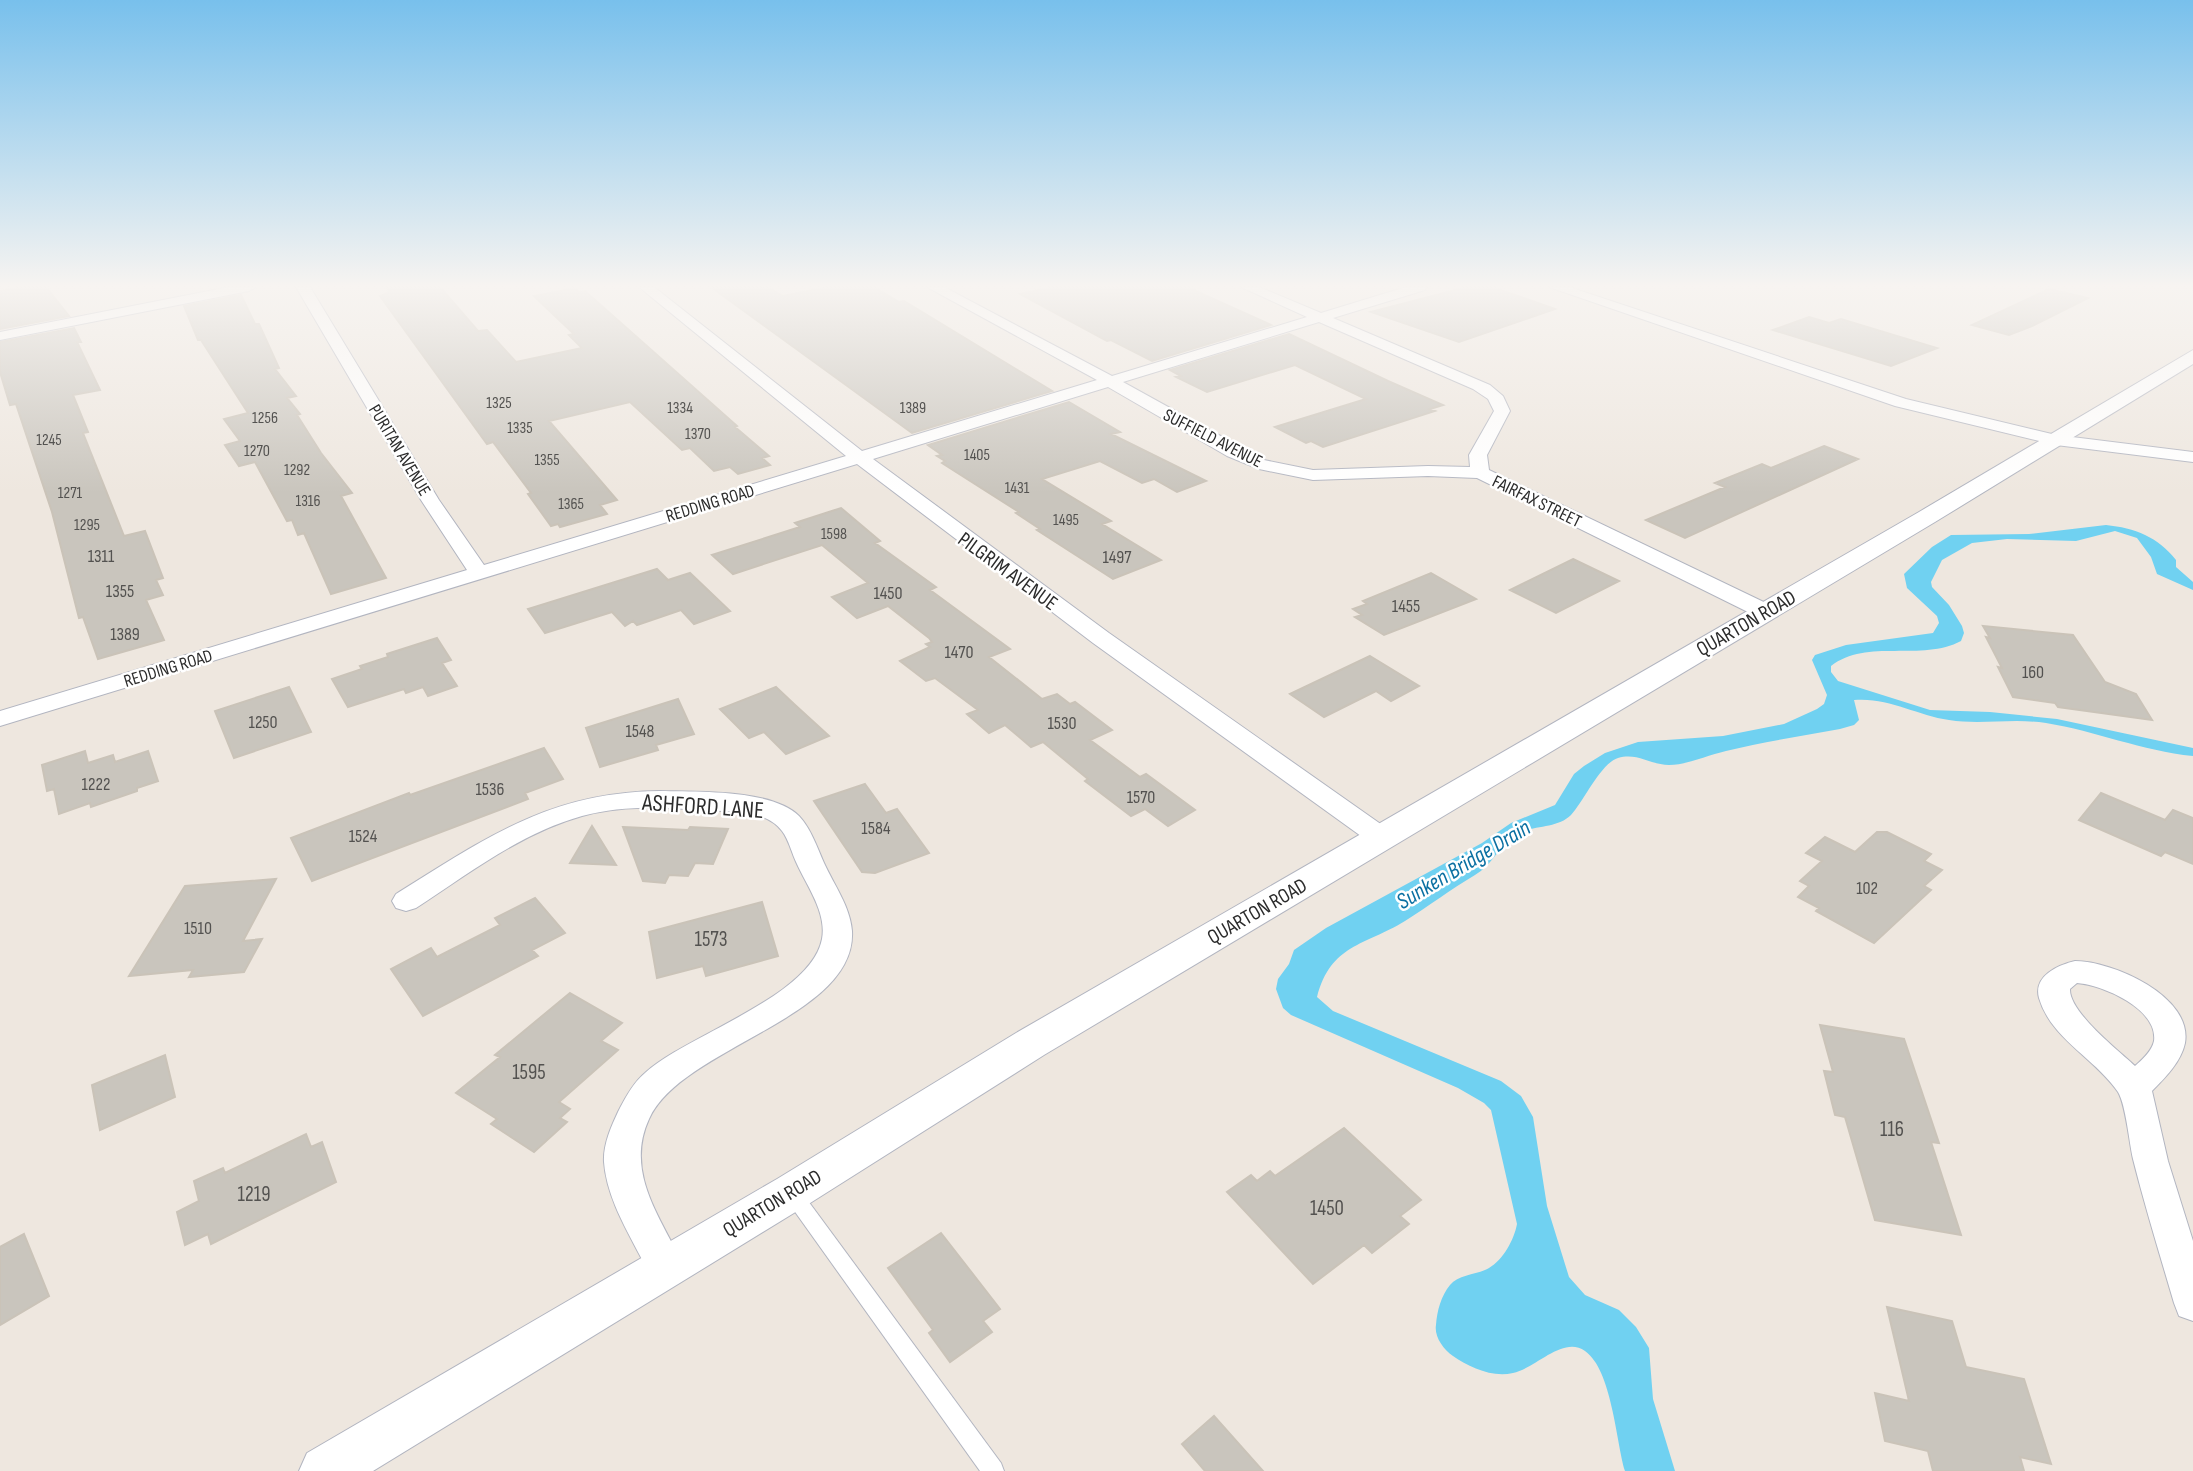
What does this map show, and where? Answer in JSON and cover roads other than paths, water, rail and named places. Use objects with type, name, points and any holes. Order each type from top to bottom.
[{"type":"street","name":"PURITAN AVENUE","points":[[344,356],[430,500],[479,573]]},
{"type":"street","name":"PILGRIM AVENUE","points":[[731,356],[858,458],[1028,587],[1382,838]]},
{"type":"street","name":"SUFFIELD AVENUE","points":[[1061,356],[1233,452],[1275,468],[1333,476],[1428,471],[1480,473]]},
{"type":"street","name":"REDDING ROAD","points":[[0,719],[1192,356]]},
{"type":"street","name":"FAIRFAX STREET","points":[[1410,356],[1467,380],[1496,397],[1502,411],[1478,455],[1480,473],[1764,611]]},
{"type":"street","points":[[1757,356],[1858,390],[2056,440],[2193,457]]},
{"type":"street","name":"QUARTON ROAD","points":[[325,1471],[792,1192],[1030,1044],[2056,440],[2193,356]]},
{"type":"street","name":"ASHFORD LANE","points":[[406,901],[543,821],[601,803],[634,800],[758,806],[774,810],[789,819],[798,831],[835,916],[837,938],[831,959],[814,981],[792,999],[688,1058],[654,1083],[628,1128],[621,1163],[628,1189],[665,1267]]},
{"type":"street","points":[[2134,1087],[2151,1161],[2193,1303]]},
{"type":"lane","points":[[792,1192],[993,1471]]},
{"type":"water","name":"Sunken Bridge Drain","points":[[2106,525],[2136,531],[2162,545],[2176,560],[2176,567],[2193,582],[2193,590],[2157,574],[2151,557],[2137,538],[2115,531],[2076,541],[2007,539],[1972,543],[1942,560],[1931,582],[1962,626],[1964,633],[1961,641],[1929,650],[1861,653],[1831,666],[1831,672],[1838,681],[1930,710],[1990,712],[2057,719],[2193,748],[2193,756],[2156,750],[2046,723],[1949,720],[1879,701],[1854,700],[1859,720],[1854,725],[1840,729],[1740,748],[1676,765],[1631,757],[1618,758],[1605,767],[1576,809],[1565,820],[1526,830],[1512,837],[1481,871],[1405,921],[1340,956],[1323,980],[1317,997],[1333,1011],[1501,1081],[1521,1096],[1533,1117],[1547,1206],[1569,1277],[1585,1295],[1619,1310],[1636,1327],[1649,1348],[1653,1399],[1675,1471],[1625,1471],[1607,1389],[1594,1360],[1585,1351],[1568,1347],[1549,1354],[1522,1370],[1497,1374],[1473,1368],[1459,1360],[1446,1350],[1438,1338],[1437,1314],[1447,1289],[1454,1281],[1484,1270],[1499,1260],[1507,1249],[1517,1224],[1491,1110],[1458,1088],[1291,1015],[1283,1008],[1276,989],[1278,979],[1289,964],[1294,950],[1326,928],[1482,843],[1511,823],[1555,805],[1574,774],[1605,753],[1638,742],[1723,736],[1784,724],[1824,704],[1827,695],[1812,660],[1815,655],[1846,645],[1933,633],[1939,623],[1937,616],[1907,588],[1904,574],[1932,547],[1951,535],[2029,534]]}]
